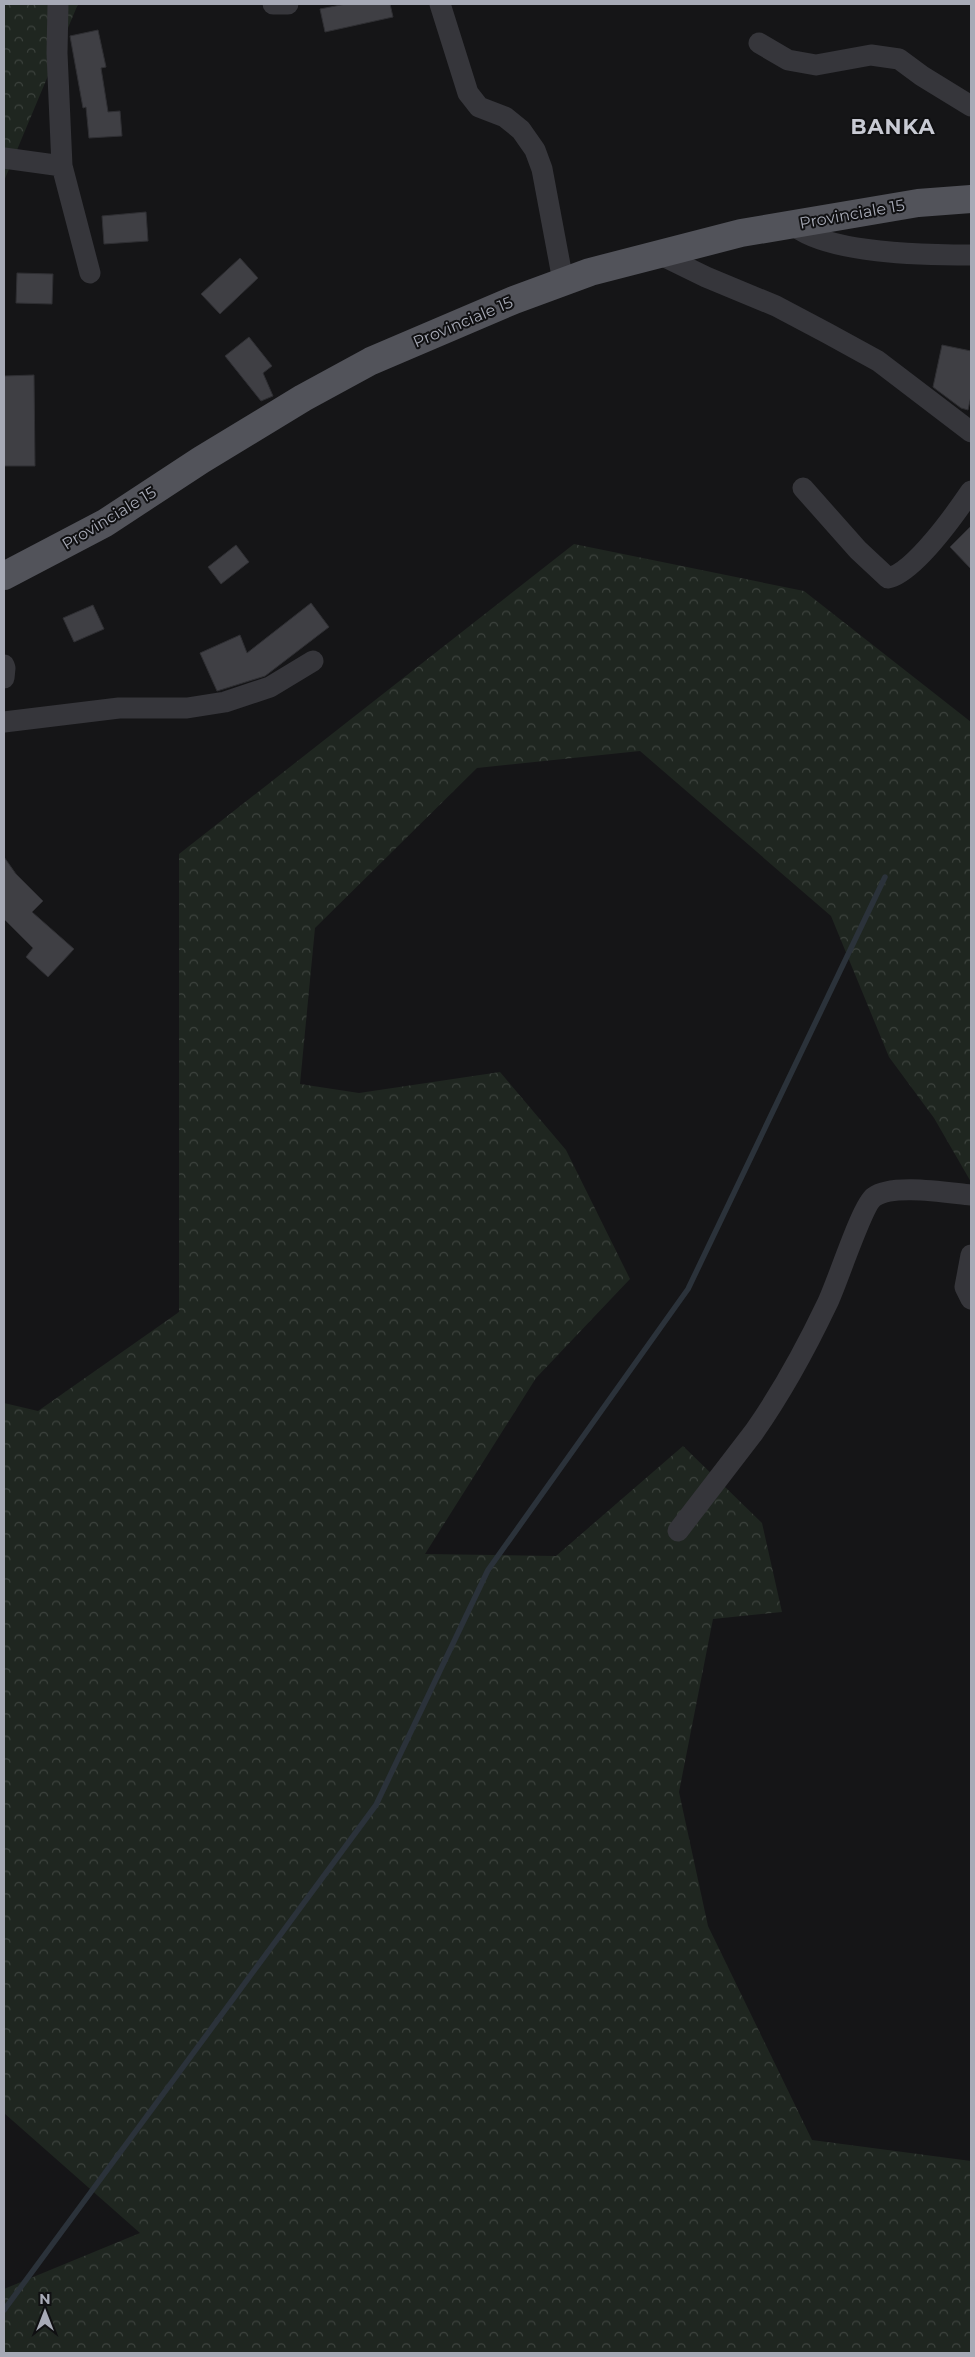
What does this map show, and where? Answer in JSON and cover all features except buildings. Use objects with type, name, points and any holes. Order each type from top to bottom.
[{"type":"main road","name":"Provinciale 15","points":[[4,576],[105,523],[201,460],[303,398],[371,362],[442,329],[563,281],[741,233],[918,203],[971,199]]},
{"type":"street","points":[[58,4],[57,53],[62,166],[90,274]]},
{"type":"street","points":[[273,4],[288,4]]},
{"type":"street","points":[[440,4],[468,93],[479,107],[505,117],[521,130],[535,150],[542,169],[563,281]]},
{"type":"street","points":[[759,43],[788,60],[816,65],[871,55],[899,59],[922,76],[971,106]]},
{"type":"street","points":[[4,158],[62,166]]},
{"type":"street","points":[[792,224],[800,232],[837,244],[882,251],[971,255]]},
{"type":"street","points":[[659,254],[706,277],[776,306],[836,337],[878,362],[971,432]]},
{"type":"street","points":[[802,488],[858,550],[888,578],[896,576],[919,556],[953,518],[971,491]]},
{"type":"street","points":[[4,722],[118,708],[187,708],[225,702],[270,687],[313,661]]},
{"type":"street","points":[[4,664],[4,678]]},
{"type":"street","points":[[678,1531],[754,1430],[786,1381],[816,1328],[838,1281],[865,1206],[874,1196],[889,1191],[926,1190],[971,1195]]},
{"type":"street","points":[[971,1255],[965,1286],[971,1300]]},
{"type":"green space","points":[[4,4],[78,4],[4,181]]},
{"type":"green space","points":[[574,544],[804,591],[971,722],[971,1182],[934,1118],[889,1057],[831,916],[640,751],[477,768],[315,928],[300,1084],[359,1093],[500,1072],[566,1150],[630,1279],[536,1378],[425,1554],[556,1556],[683,1446],[762,1523],[782,1612],[713,1619],[679,1792],[708,1926],[812,2140],[971,2161],[971,2353],[4,2353],[4,2289],[140,2233],[4,2113],[4,1403],[38,1411],[179,1312],[179,854]]},
{"type":"waterway","points":[[4,2310],[376,1805],[488,1570],[688,1289],[885,877]]},
{"type":"district","name":"BANKA","points":[[893,126]]}]
